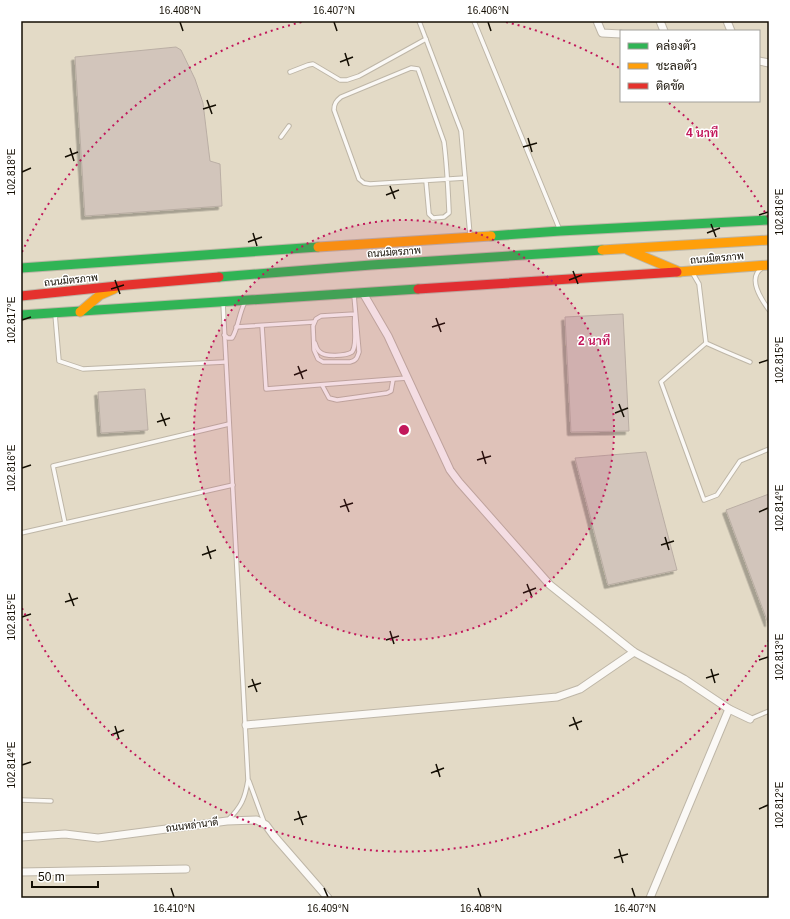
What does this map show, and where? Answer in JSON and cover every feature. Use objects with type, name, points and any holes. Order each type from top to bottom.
[{"type":"main road","name":"ถนนมิตรภาพ","points":[[21,268],[560,231],[769,220]]},
{"type":"main road","name":"ถนนมิตรภาพ","points":[[21,296],[127,285],[371,264],[769,240]]},
{"type":"main road","points":[[627,249],[680,272]]},
{"type":"main road","name":"ถนนมิตรภาพ","points":[[21,315],[769,265]]},
{"type":"main road","points":[[80,312],[100,295],[127,285]]},
{"type":"street","points":[[597,21],[602,33],[620,34]]},
{"type":"street","points":[[359,293],[388,336],[450,470],[550,585],[634,652],[684,679],[729,709],[750,719]]},
{"type":"street","points":[[246,725],[557,696],[580,689],[634,652]]},
{"type":"street","points":[[650,898],[729,709]]},
{"type":"street","name":"ถนนหล่านาดี","points":[[21,837],[65,834],[98,838],[227,821],[257,820],[266,825]]},
{"type":"street","points":[[266,825],[328,898]]},
{"type":"street","points":[[21,872],[186,869]]},
{"type":"lane","points":[[419,21],[461,131],[470,238]]},
{"type":"lane","points":[[474,21],[560,231]]},
{"type":"lane","points":[[290,72],[313,64],[340,80],[346,80],[359,76],[426,39]]},
{"type":"lane","points":[[426,181],[429,214],[433,218],[444,217],[449,213],[449,211],[447,179],[443,138],[418,69],[411,68],[340,97],[337,100],[334,110],[362,182],[370,184],[426,181],[447,179],[465,178]]},
{"type":"lane","points":[[281,137],[289,126]]},
{"type":"lane","points":[[769,265],[758,271],[755,280],[758,293],[769,310]]},
{"type":"lane","points":[[691,271],[699,284],[706,343]]},
{"type":"lane","points":[[314,340],[318,351],[325,355],[344,355],[352,352],[355,347],[354,323],[359,293]]},
{"type":"lane","points":[[224,335],[228,338],[232,338],[239,314],[245,301]]},
{"type":"lane","points":[[223,302],[248,780],[246,794],[241,805],[227,821]]},
{"type":"lane","points":[[55,313],[59,361],[83,369],[226,362]]},
{"type":"lane","points":[[236,327],[314,322],[321,316],[356,314]]},
{"type":"lane","points":[[314,322],[314,350],[320,361],[354,361],[359,352],[356,314]]},
{"type":"lane","points":[[262,326],[266,389],[407,378]]},
{"type":"lane","points":[[706,343],[692,353],[661,382],[704,500],[717,495],[740,461],[769,449]]},
{"type":"lane","points":[[706,343],[750,362]]},
{"type":"lane","points":[[322,385],[329,398],[337,400],[387,393],[391,391],[393,380]]},
{"type":"lane","points":[[65,523],[53,466],[229,424]]},
{"type":"lane","points":[[21,533],[233,485]]},
{"type":"lane","points":[[750,719],[769,711]]},
{"type":"lane","points":[[248,780],[261,817],[266,825]]},
{"type":"lane","points":[[21,800],[51,801]]},
{"type":"building","points":[[176,47],[181,50],[195,79],[203,103],[210,161],[220,164],[222,206],[85,216],[75,57]]},
{"type":"building","points":[[623,314],[629,431],[571,432],[565,317]]},
{"type":"building","points":[[145,389],[148,430],[101,433],[98,392]]},
{"type":"building","points":[[646,452],[677,570],[608,585],[575,458]]},
{"type":"building","points":[[769,494],[769,623],[768,623],[726,510]]},
{"type":"traffic: fast","points":[[491,236],[769,220]]},
{"type":"traffic: fast","points":[[21,268],[318,247]]},
{"type":"traffic: fast","points":[[219,277],[371,265],[602,250]]},
{"type":"traffic: fast","points":[[21,315],[418,289]]},
{"type":"traffic: slow","points":[[318,247],[491,236]]},
{"type":"traffic: slow","points":[[602,250],[769,240]]},
{"type":"traffic: slow","points":[[628,250],[680,272]]},
{"type":"traffic: slow","points":[[677,272],[769,265]]},
{"type":"traffic: slow","points":[[80,312],[100,295],[114,289]]},
{"type":"traffic: jam","points":[[418,289],[677,272]]},
{"type":"traffic: jam","points":[[21,296],[219,277]]}]
